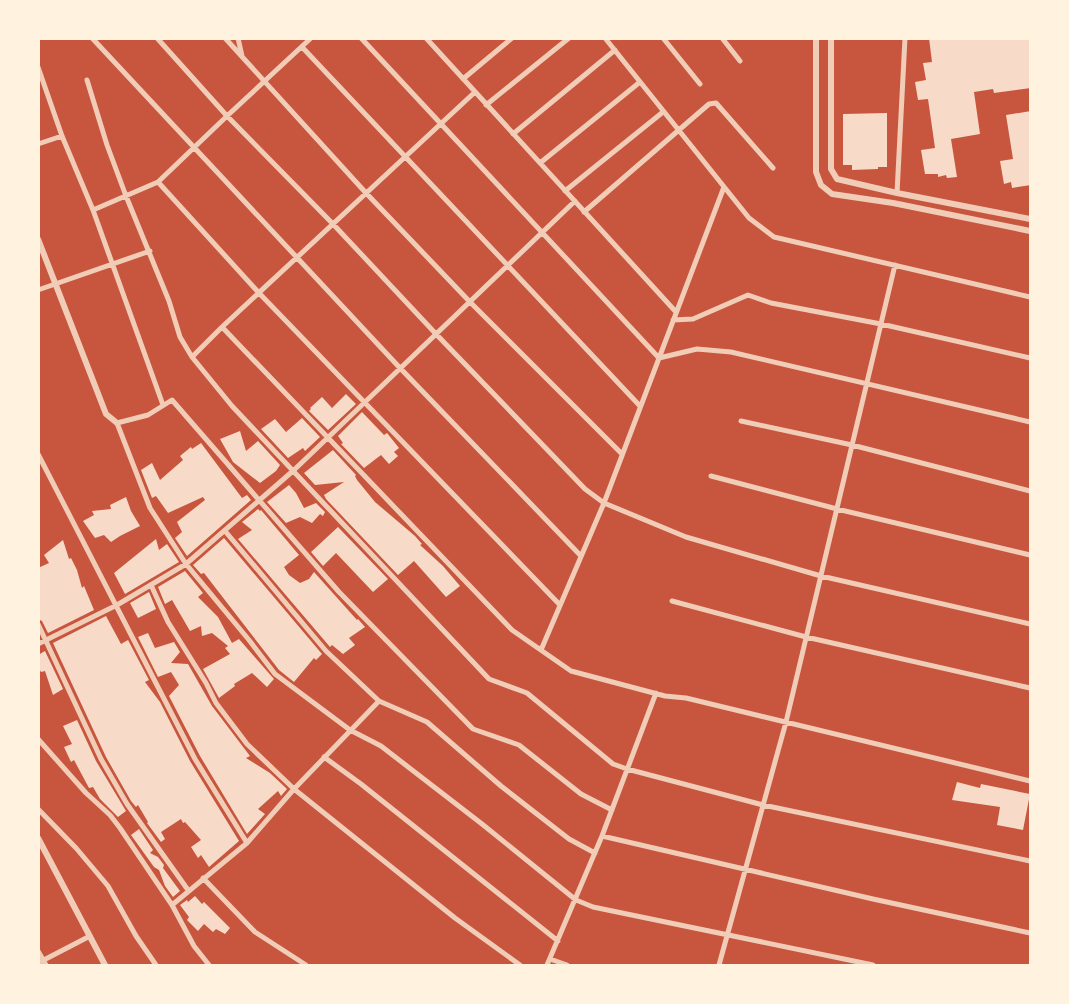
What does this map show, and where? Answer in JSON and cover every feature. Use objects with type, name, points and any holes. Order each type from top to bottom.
[{"type":"street","points":[[92,38],[192,148],[581,556]]},
{"type":"street","points":[[157,38],[227,116],[333,223],[436,334],[585,489],[604,503],[687,537],[821,576],[1031,624]]},
{"type":"street","points":[[225,38],[470,302],[622,454]]},
{"type":"street","points":[[238,38],[242,57]]},
{"type":"street","points":[[93,210],[158,182],[311,38]]},
{"type":"street","points":[[361,38],[659,358]]},
{"type":"street","points":[[426,38],[676,312]]},
{"type":"street","points":[[431,44],[437,38]]},
{"type":"street","points":[[463,79],[512,38]]},
{"type":"street","points":[[486,105],[569,38]]},
{"type":"street","points":[[605,38],[749,218],[774,237],[1031,297]]},
{"type":"street","points":[[663,38],[700,84]]},
{"type":"street","points":[[722,38],[740,61]]},
{"type":"street","points":[[816,38],[816,172],[821,185],[832,194],[893,203],[1031,231]]},
{"type":"street","points":[[831,38],[833,175],[841,180],[897,193],[1031,219]]},
{"type":"street","points":[[897,193],[905,38]]},
{"type":"street","points":[[302,47],[640,406]]},
{"type":"street","points":[[513,134],[615,50]]},
{"type":"street","points":[[38,66],[61,136],[93,210],[163,405]]},
{"type":"street","points":[[87,80],[126,196],[150,251],[180,337],[192,356],[232,406],[489,679],[527,693],[614,764],[627,769],[763,805],[1031,860]]},
{"type":"street","points":[[540,163],[640,82]]},
{"type":"street","points":[[192,356],[475,92]]},
{"type":"street","points":[[584,212],[709,104],[716,103],[773,169]]},
{"type":"street","points":[[565,191],[663,111]]},
{"type":"street","points":[[38,144],[61,136]]},
{"type":"street","points":[[158,182],[259,293],[560,605]]},
{"type":"street","points":[[541,650],[604,503],[724,187]]},
{"type":"street","points":[[38,644],[117,606],[186,564],[294,470],[575,201]]},
{"type":"street","points":[[38,239],[106,414],[117,423],[150,508],[186,564],[275,674],[338,722],[381,746],[576,900],[593,908],[873,965]]},
{"type":"street","points":[[38,290],[150,251]]},
{"type":"street","points":[[719,965],[786,722],[895,265]]},
{"type":"street","points":[[673,320],[693,319],[748,295],[771,303],[1031,358]]},
{"type":"street","points":[[222,327],[512,630],[571,671],[1031,781]]},
{"type":"street","points":[[659,358],[697,349],[731,352],[1031,422]]},
{"type":"street","points":[[117,423],[148,415],[172,400],[339,592],[473,729],[519,745],[580,793],[612,810]]},
{"type":"street","points":[[741,421],[852,444],[1031,491]]},
{"type":"street","points":[[38,454],[195,758],[247,843]]},
{"type":"street","points":[[710,476],[1031,555]]},
{"type":"street","points":[[225,531],[326,651],[379,701],[427,722],[501,786],[569,839],[595,853]]},
{"type":"street","points":[[151,585],[168,622],[216,703],[247,744],[294,789],[455,918],[520,965]]},
{"type":"street","points":[[672,601],[806,638],[1031,688]]},
{"type":"street","points":[[38,624],[101,759],[127,804],[188,890]]},
{"type":"street","points":[[547,965],[602,836],[656,693]]},
{"type":"street","points":[[172,905],[247,843],[294,789],[379,701]]},
{"type":"street","points":[[38,739],[115,821],[172,905],[194,946],[209,965]]},
{"type":"street","points":[[324,757],[362,784],[558,941]]},
{"type":"street","points":[[38,809],[108,886],[156,965]]},
{"type":"street","points":[[602,836],[1031,933]]},
{"type":"street","points":[[38,838],[105,965]]},
{"type":"street","points":[[203,878],[255,932],[306,965]]},
{"type":"street","points":[[38,951],[43,963],[90,936]]},
{"type":"street","points":[[550,959],[568,965]]},
{"type":"building","points":[[929,38],[1031,38],[1031,88],[994,93],[993,89],[974,92],[980,134],[951,139],[957,177],[925,174],[921,150],[935,148],[928,99],[918,100],[915,82],[926,80],[923,63],[932,62]]},
{"type":"building","points":[[1031,111],[1031,185],[1012,188],[1011,182],[1004,184],[1000,161],[1013,159],[1006,115]]},
{"type":"building","points":[[887,113],[887,167],[852,170],[852,165],[843,165],[843,114]]},
{"type":"building","points":[[346,394],[356,404],[328,430],[309,411],[322,397],[332,408]]},
{"type":"building","points":[[362,412],[384,435],[387,433],[399,448],[394,452],[398,456],[389,464],[381,455],[364,468],[341,444],[343,443],[338,436]]},
{"type":"building","points":[[302,418],[320,437],[305,451],[303,448],[288,458],[261,429],[275,419],[286,432]]},
{"type":"building","points":[[240,431],[246,451],[258,441],[280,465],[260,483],[233,462],[220,439]]},
{"type":"building","points":[[201,443],[242,498],[247,495],[251,500],[187,556],[175,538],[182,532],[177,522],[205,500],[203,497],[168,513],[156,496],[152,498],[141,470],[152,463],[160,480],[183,460],[180,456]]},
{"type":"building","points":[[333,450],[356,475],[375,502],[415,536],[422,544],[420,545],[460,586],[446,597],[414,561],[398,575],[326,499],[324,495],[344,482],[315,485],[304,473]]},
{"type":"building","points":[[289,485],[304,508],[316,503],[325,512],[323,516],[320,514],[312,523],[300,517],[286,523],[267,502]]},
{"type":"building","points":[[126,497],[140,526],[111,542],[104,535],[95,538],[83,521],[94,515],[92,511],[111,509],[110,505]]},
{"type":"building","points":[[258,509],[299,555],[284,567],[289,575],[300,583],[309,579],[314,572],[365,627],[349,638],[355,645],[343,654],[332,645],[330,647],[238,539],[252,530],[242,522]]},
{"type":"building","points":[[338,527],[388,579],[373,592],[336,553],[323,566],[311,552]]},
{"type":"building","points":[[224,538],[322,654],[316,660],[314,658],[294,682],[279,670],[204,573],[201,574],[193,565]]},
{"type":"building","points":[[156,539],[159,550],[167,544],[179,562],[125,594],[114,573]]},
{"type":"building","points":[[63,540],[69,559],[71,558],[77,570],[82,588],[84,586],[94,610],[48,633],[38,619],[38,568],[49,563],[44,555]]},
{"type":"building","points":[[185,571],[203,593],[198,597],[218,617],[232,643],[239,639],[274,679],[267,687],[252,673],[234,684],[235,686],[219,698],[203,669],[230,654],[225,648],[228,646],[212,633],[202,636],[201,626],[190,631],[172,600],[165,604],[158,587]]},
{"type":"building","points":[[149,592],[156,609],[138,618],[130,603]]},
{"type":"building","points":[[106,616],[121,644],[128,640],[149,680],[145,682],[160,702],[190,761],[239,841],[209,867],[201,855],[198,858],[191,847],[201,840],[185,822],[181,819],[161,832],[165,839],[161,842],[138,805],[136,807],[131,801],[106,757],[53,643]]},
{"type":"building","points":[[148,633],[155,648],[174,642],[180,652],[171,663],[188,664],[212,706],[250,756],[246,758],[270,773],[287,789],[281,796],[278,791],[258,809],[265,814],[247,834],[200,756],[169,696],[179,685],[171,672],[158,677],[138,637]]},
{"type":"building","points":[[45,651],[63,689],[53,695],[45,671],[41,672],[38,667],[38,655]]},
{"type":"building","points":[[77,720],[96,761],[126,811],[118,817],[100,799],[93,787],[89,788],[64,747],[72,744],[63,726]]},
{"type":"building","points":[[957,782],[980,788],[981,784],[1030,794],[1023,830],[997,825],[1000,807],[952,800]]},
{"type":"building","points":[[139,829],[153,850],[150,853],[158,857],[180,891],[173,897],[159,870],[131,835]]},
{"type":"building","points":[[195,896],[230,928],[225,934],[216,929],[213,932],[204,924],[198,931],[187,920],[189,917],[180,905]]}]
